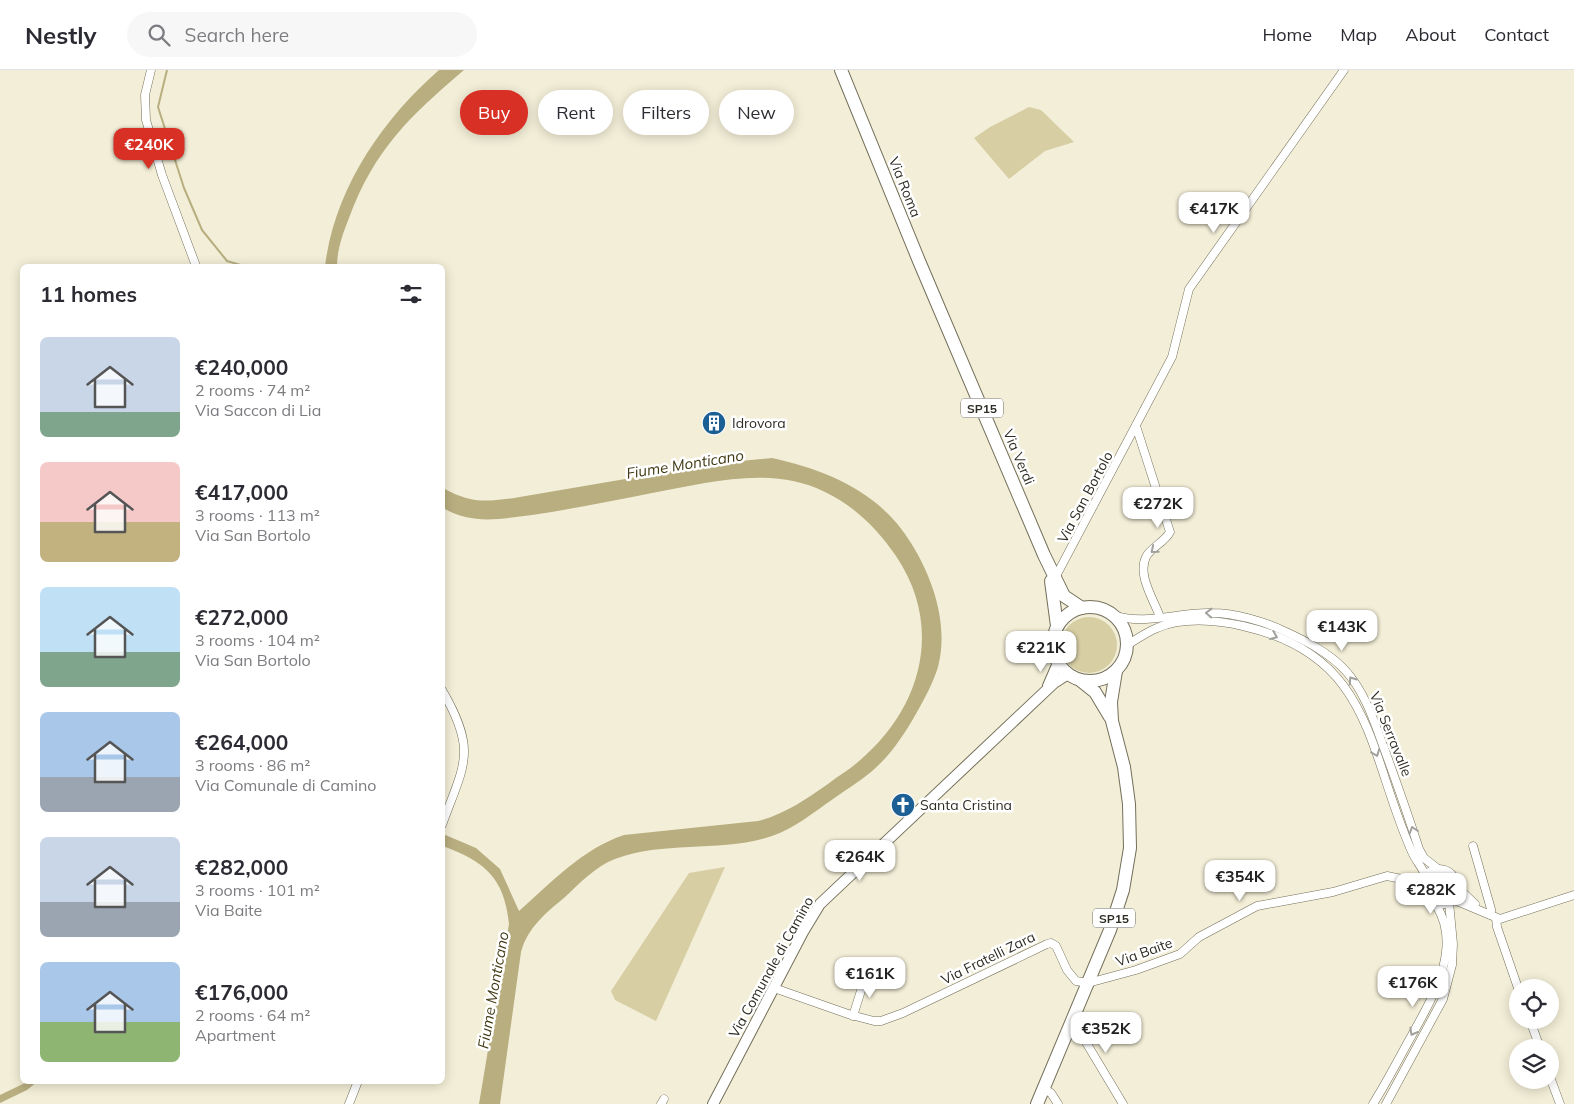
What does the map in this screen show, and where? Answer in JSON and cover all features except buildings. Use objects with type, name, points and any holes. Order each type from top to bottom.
[{"type":"main road","name":"Via Roma","points":[[841,70],[919,261]]},
{"type":"main road","name":"Via Verdi","points":[[919,261],[1044,555]]},
{"type":"main road","name":"SP15","points":[[1044,555],[1064,596],[1082,608]]},
{"type":"main road","name":"SP15","points":[[1044,555],[1054,594],[1057,626],[1052,645],[1058,663],[1068,674],[1080,680],[1095,692],[1112,721]]},
{"type":"main road","points":[[1057,626],[1068,614],[1082,608],[1104,609],[1113,615],[1123,628],[1127,645]]},
{"type":"main road","name":"SP15","points":[[1037,1104],[1110,930],[1123,890],[1130,848],[1129,804],[1124,767],[1112,721],[1111,702],[1116,671],[1122,664],[1127,645]]},
{"type":"main road","points":[[1080,680],[1099,680],[1116,671]]},
{"type":"street","points":[[150,70],[145,95],[146,120],[162,175],[195,264]]},
{"type":"street","name":"Via San Bortolo","points":[[1055,578],[1172,357],[1189,289],[1344,70]]},
{"type":"street","points":[[1136,426],[1169,523],[1170,532],[1167,537],[1146,556],[1144,564],[1144,577],[1160,617]]},
{"type":"street","name":"Via Serravalle","points":[[1113,615],[1127,620],[1212,612],[1258,622],[1316,646],[1332,658],[1345,670],[1366,701],[1419,849],[1424,858],[1438,869]]},
{"type":"street","name":"Via Serravalle","points":[[1127,645],[1158,627],[1190,621],[1229,623],[1259,630],[1289,642],[1313,656],[1342,681],[1355,702],[1366,724],[1412,854],[1424,877]]},
{"type":"street","name":"Via Comunale di Camino","points":[[1045,692],[1058,663]]},
{"type":"street","name":"Via Comunale di Camino","points":[[713,1104],[803,932],[826,897],[1045,692],[1068,674]]},
{"type":"street","points":[[445,695],[456,713],[462,731],[466,756],[445,817]]},
{"type":"street","points":[[1472,846],[1493,917],[1515,979]]},
{"type":"street","points":[[1373,1104],[1439,983],[1446,940],[1442,914],[1436,905],[1428,902],[1421,892],[1424,877],[1438,869],[1453,876],[1457,887],[1482,910],[1493,917],[1504,919],[1574,895]]},
{"type":"street","name":"Via Baite","points":[[1088,984],[1136,970],[1180,954],[1199,937],[1256,906],[1333,892],[1387,876],[1411,881],[1424,877]]},
{"type":"street","name":"Via Baite","points":[[1402,880],[1421,892]]},
{"type":"street","points":[[1386,1104],[1443,999],[1449,983],[1453,944],[1451,900],[1457,887]]},
{"type":"street","points":[[1436,905],[1451,900],[1482,910]]},
{"type":"street","name":"Via Fratelli Zara","points":[[774,988],[853,1016],[881,1021],[903,1013],[1039,947],[1051,943],[1056,946],[1067,970],[1076,981],[1088,984]]},
{"type":"street","points":[[853,1016],[865,978],[872,973]]},
{"type":"street","points":[[1070,1026],[1078,1030],[1123,1104]]},
{"type":"street","points":[[349,1104],[357,1084]]},
{"type":"street","points":[[1044,1089],[1051,1092],[1058,1104]]},
{"type":"street","points":[[1554,1089],[1560,1104]]},
{"type":"shaded area","points":[[439,70],[464,70],[410,119],[382,153],[359,194],[349,218],[339,248],[337,264],[325,264],[330,237],[350,183],[381,133],[418,90]]},
{"type":"shaded area","points":[[1029,107],[1041,110],[1074,142],[1045,151],[1009,179],[974,138],[990,127]]},
{"type":"shaded area","points":[[772,458],[792,463],[813,469],[850,486],[884,510],[911,543],[932,587],[937,602],[942,635],[938,667],[923,701],[907,729],[885,759],[862,779],[796,824],[780,833],[753,841],[654,850],[634,853],[615,859],[582,881],[545,915],[528,935],[521,952],[500,1104],[479,1104],[509,924],[502,894],[490,873],[470,858],[445,847],[445,835],[476,848],[500,869],[519,911],[555,878],[581,858],[594,849],[624,835],[758,821],[777,815],[803,801],[858,762],[880,741],[898,717],[911,692],[919,666],[922,638],[919,611],[911,583],[896,556],[874,528],[846,504],[825,492],[783,479],[761,478],[717,481],[547,513],[508,518],[476,519],[465,517],[445,509],[445,489],[469,499],[494,500],[719,463]]},
{"type":"shaded area","points":[[1083,617],[1095,617],[1109,625],[1117,639],[1115,656],[1109,665],[1095,673],[1083,673],[1073,668],[1066,661],[1061,651],[1061,639],[1066,629],[1073,622]]},
{"type":"shaded area","points":[[725,867],[656,1021],[615,1000],[611,991],[689,873]]},
{"type":"shaded area","points":[[23,1084],[34,1084],[27,1090],[0,1103],[0,1095]]},
{"type":"waterway","points":[[167,70],[158,107],[184,188],[202,230],[227,261],[237,264]]},
{"type":"place","name":"Idrovora","points":[[714,423]]},
{"type":"place","name":"Santa Cristina","points":[[903,805]]},
{"type":"water label","name":"Fiume Monticano","points":[[685,464]]},
{"type":"water label","name":"Fiume Monticano","points":[[493,990]]}]
